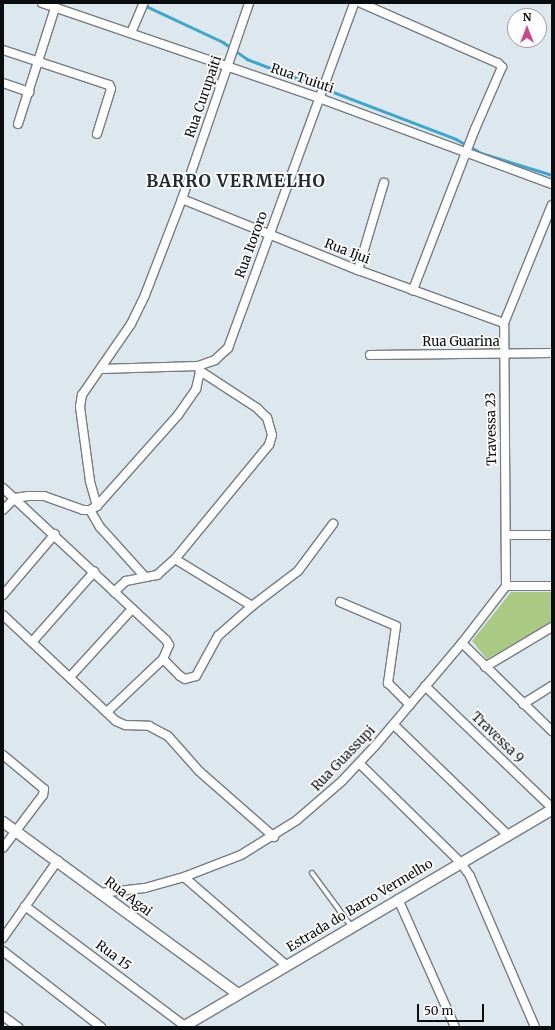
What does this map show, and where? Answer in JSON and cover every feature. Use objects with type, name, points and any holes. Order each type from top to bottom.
[{"type":"street","name":"Rua Tuiuti","points":[[42,3],[468,147],[552,184]]},
{"type":"street","points":[[131,34],[144,3]]},
{"type":"street","name":"Rua Curupaiti","points":[[97,506],[90,481],[80,400],[87,384],[101,369],[131,324],[182,199],[250,3]]},
{"type":"street","name":"Rua Itororo","points":[[101,369],[199,369],[215,360],[228,348],[268,234],[354,3]]},
{"type":"street","points":[[362,3],[498,63],[502,67],[468,147],[413,290]]},
{"type":"street","points":[[18,124],[56,8]]},
{"type":"street","points":[[3,50],[110,85],[110,94],[97,134]]},
{"type":"street","points":[[3,83],[29,92]]},
{"type":"street","points":[[358,270],[384,183]]},
{"type":"street","name":"Rua Ijui","points":[[182,199],[358,270],[504,323]]},
{"type":"street","points":[[504,323],[552,205]]},
{"type":"street","name":"Travessa 23","points":[[504,323],[503,354],[506,535]]},
{"type":"street","name":"Rua Guarina","points":[[370,355],[552,353]]},
{"type":"street","points":[[3,510],[15,498],[44,496],[76,508],[90,510],[97,506],[178,415],[196,389],[199,369],[257,408],[267,418],[272,435],[269,445],[175,559],[157,575],[126,581],[114,592]]},
{"type":"street","points":[[3,488],[55,534],[166,640],[169,645],[164,658],[107,712]]},
{"type":"street","points":[[90,510],[100,527],[145,577]]},
{"type":"street","points":[[164,658],[180,676],[185,679],[196,676],[218,636],[252,606],[298,570],[333,524]]},
{"type":"street","points":[[3,595],[55,534]]},
{"type":"street","points":[[552,535],[506,535],[506,586],[552,586]]},
{"type":"street","points":[[175,559],[252,606]]},
{"type":"street","points":[[32,642],[94,572]]},
{"type":"street","name":"Rua Guassupi","points":[[100,893],[145,888],[184,877],[241,855],[274,837],[325,797],[359,764],[462,644],[506,586]]},
{"type":"street","points":[[340,602],[396,626],[388,683],[410,705]]},
{"type":"street","points":[[70,677],[132,609]]},
{"type":"street","points":[[3,615],[116,721],[125,725],[149,726],[160,730],[199,771],[274,837]]},
{"type":"street","points":[[485,667],[552,627]]},
{"type":"street","points":[[462,644],[552,731]]},
{"type":"street","name":"Travessa 9","points":[[425,686],[552,809]]},
{"type":"street","points":[[523,704],[552,686]]},
{"type":"street","points":[[394,725],[508,835]]},
{"type":"street","points":[[3,755],[44,788],[43,795],[15,830],[3,848]]},
{"type":"street","points":[[359,764],[460,862],[475,887],[535,1027]]},
{"type":"street","name":"Estrada do Barro Vermelho","points":[[184,1026],[552,809]]},
{"type":"street","name":"Rua Agai","points":[[3,822],[58,860],[100,893],[238,994]]},
{"type":"street","points":[[3,938],[58,860]]},
{"type":"street","points":[[184,877],[287,966]]},
{"type":"street","points":[[398,899],[455,1027]]},
{"type":"street","name":"Rua 15","points":[[25,906],[184,1026]]},
{"type":"street","points":[[3,951],[101,1027]]},
{"type":"street","points":[[3,1016],[18,1027]]},
{"type":"lane","points":[[312,873],[352,927]]},
{"type":"green space","points":[[511,592],[552,592],[552,622],[487,659],[472,641]]},
{"type":"waterway","points":[[148,7],[223,42],[247,59],[456,139],[481,153],[552,175]]},
{"type":"district","name":"BARRO VERMELHO","points":[[236,182]]}]
